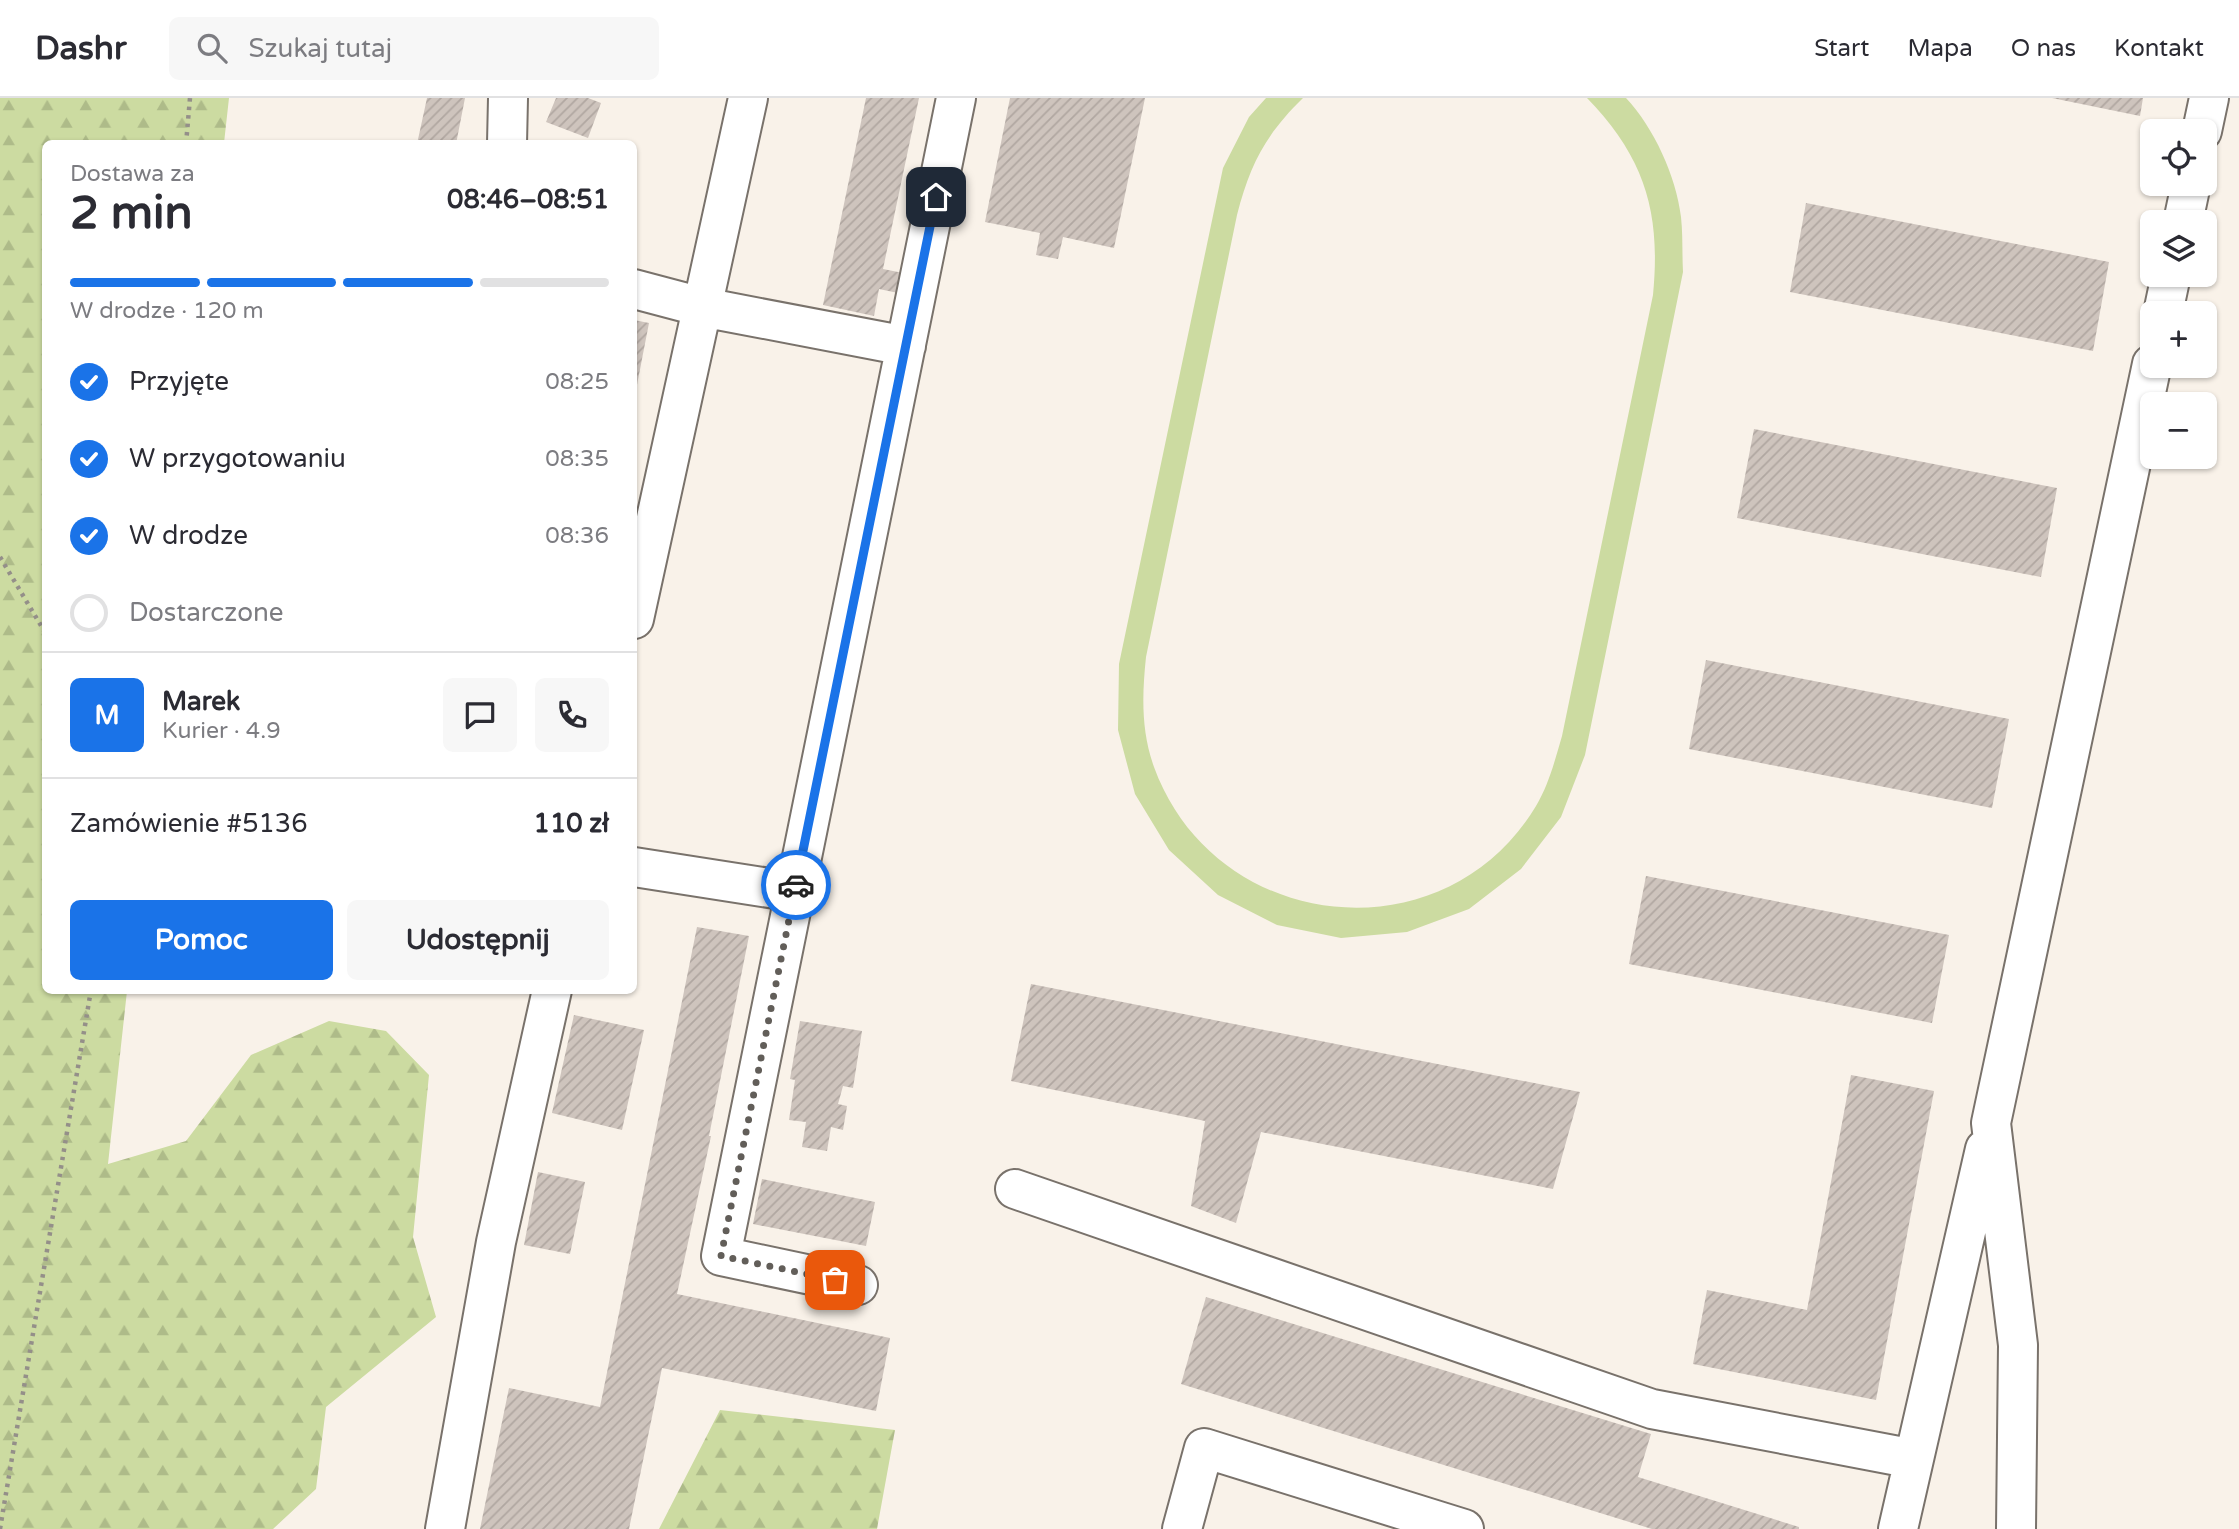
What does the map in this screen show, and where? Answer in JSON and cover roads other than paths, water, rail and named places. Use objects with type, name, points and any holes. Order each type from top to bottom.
[{"type":"lane","points":[[507,140],[508,98]]},
{"type":"lane","points":[[637,605],[748,98]]},
{"type":"lane","points":[[858,1285],[721,1256],[956,98]]},
{"type":"lane","points":[[2205,119],[2209,98]]},
{"type":"lane","points":[[637,290],[702,307],[906,346]]},
{"type":"lane","points":[[1898,1529],[1991,1123],[2149,378]]},
{"type":"lane","points":[[637,867],[795,892]]},
{"type":"lane","points":[[445,1529],[496,1242],[551,994]]},
{"type":"lane","points":[[1991,1123],[2018,1345],[2016,1529]]},
{"type":"lane","points":[[1015,1189],[1652,1409],[1914,1459]]},
{"type":"lane","points":[[1182,1529],[1204,1448],[1464,1529]]}]
